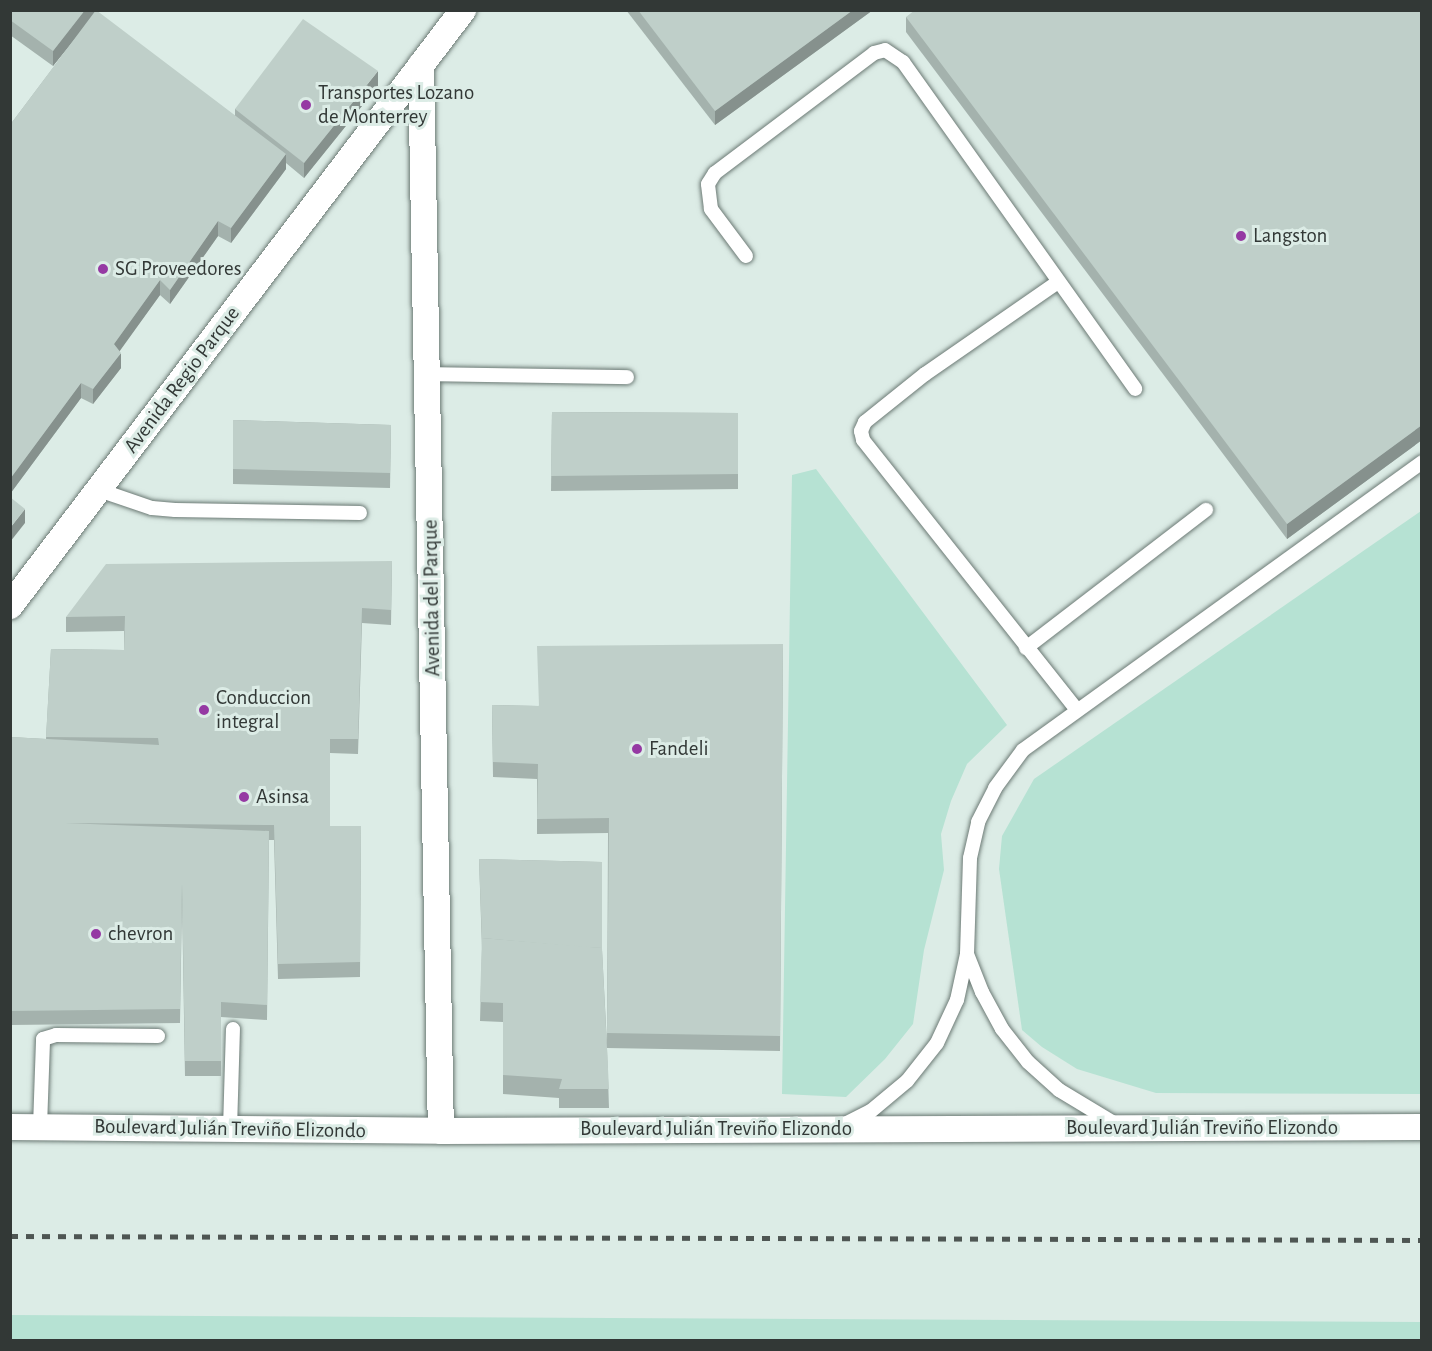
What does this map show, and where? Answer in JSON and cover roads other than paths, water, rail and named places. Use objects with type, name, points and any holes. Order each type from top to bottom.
[{"type":"street","name":"Avenida Regio Parque","points":[[10,606],[463,10]]},
{"type":"street","name":"Avenida del Parque","points":[[421,65],[441,1131]]},
{"type":"street","name":"Boulevard Julián Treviño Elizondo","points":[[10,1127],[441,1131],[1422,1127]]},
{"type":"lane","points":[[746,256],[711,208],[708,184],[715,173],[874,53],[885,50],[903,62],[1135,389]]},
{"type":"lane","points":[[1058,282],[925,374],[865,422],[861,431],[863,440],[1077,710]]},
{"type":"lane","points":[[428,374],[627,377]]},
{"type":"lane","points":[[838,1128],[871,1111],[907,1081],[936,1043],[957,1000],[967,954],[970,858],[978,822],[995,788],[1023,750],[1422,462]]},
{"type":"lane","points":[[99,490],[152,508],[360,513]]},
{"type":"lane","points":[[1026,648],[1206,510]]},
{"type":"lane","points":[[967,954],[981,992],[1002,1029],[1029,1062],[1059,1090],[1094,1114],[1125,1128]]},
{"type":"lane","points":[[230,1129],[234,1029]]},
{"type":"lane","points":[[40,1127],[39,1049],[43,1039],[56,1035],[158,1036]]},
{"type":"railway","points":[[10,1236],[1422,1240]]},
{"type":"place","name":"Transportes Lozano de Monterrey","points":[[306,105]]},
{"type":"place","name":"Langston","points":[[1241,236]]},
{"type":"place","name":"SG Proveedores","points":[[103,269]]},
{"type":"place","name":"Conduccion integral","points":[[204,710]]},
{"type":"place","name":"Fandeli","points":[[637,749]]},
{"type":"place","name":"Asinsa","points":[[244,797]]},
{"type":"place","name":"chevron","points":[[96,934]]}]
